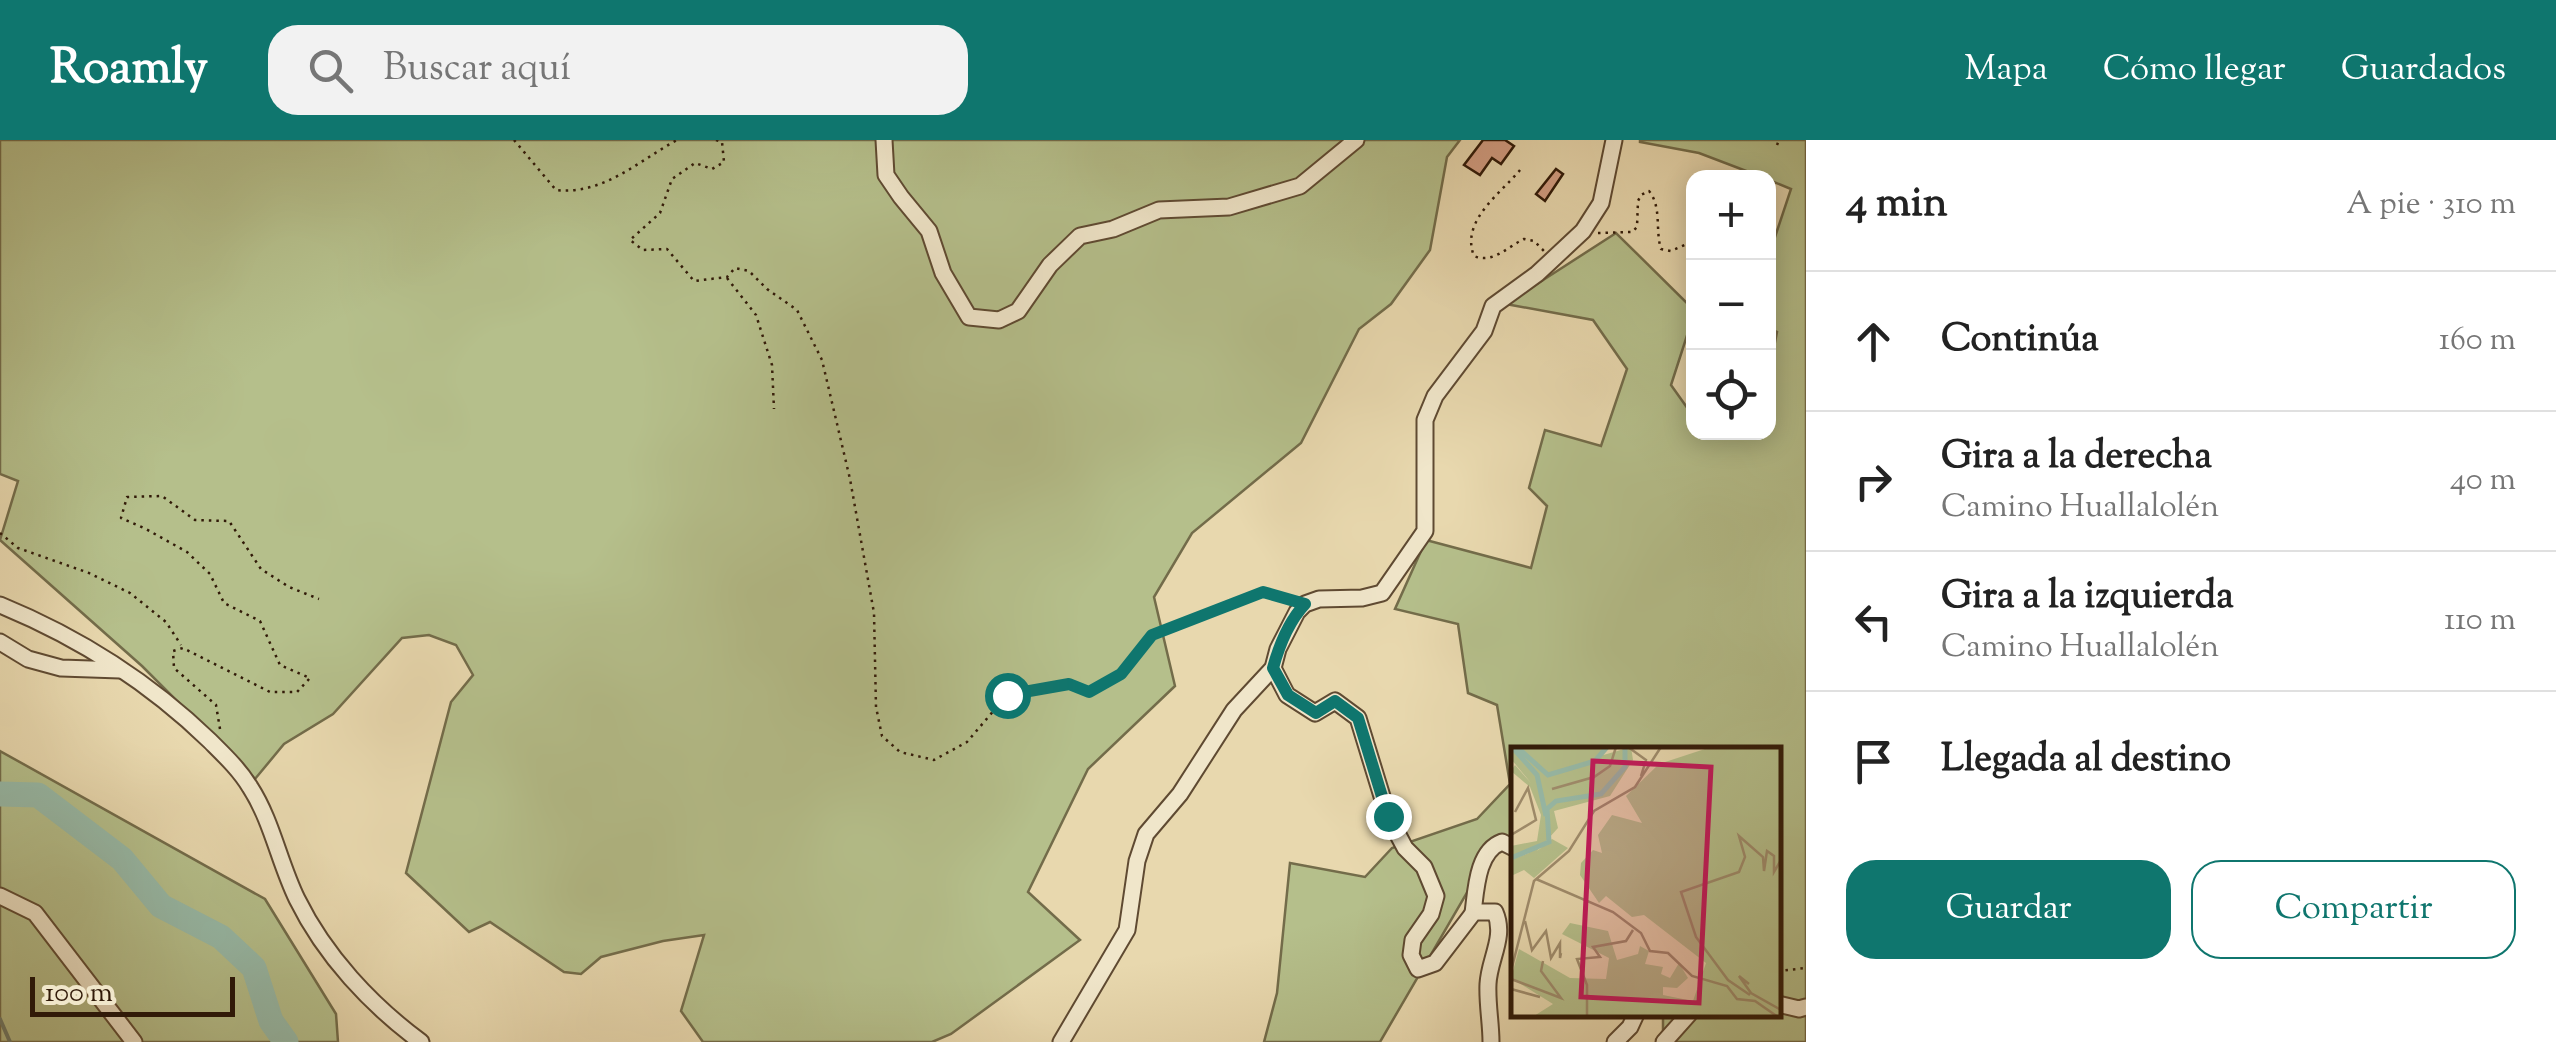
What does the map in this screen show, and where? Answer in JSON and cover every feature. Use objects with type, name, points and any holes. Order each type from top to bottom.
[{"type":"street","points":[[884,140],[886,176],[929,231],[944,274],[969,317],[998,320],[1018,310],[1050,264],[1080,236],[1113,229],[1159,210],[1228,207],[1300,186],[1356,140]]},
{"type":"street","points":[[1061,1042],[1127,930],[1137,861],[1146,834],[1180,794],[1234,710],[1273,668],[1297,612],[1319,599],[1362,598],[1382,593],[1425,532],[1425,420],[1436,396],[1484,332],[1493,306],[1537,274],[1582,231],[1601,203],[1614,140]]},
{"type":"street","points":[[0,605],[58,631],[124,671],[180,714],[224,756],[260,803],[296,898],[318,935],[367,995],[421,1042]]},
{"type":"street","points":[[0,642],[28,658],[61,668],[124,671]]},
{"type":"street","points":[[1273,668],[1288,695],[1316,713],[1335,701],[1358,718],[1388,816],[1405,848],[1424,867],[1436,896],[1431,914],[1413,940],[1411,955],[1418,969],[1435,962],[1474,913],[1477,880],[1494,845],[1502,842],[1511,846]]},
{"type":"street","points":[[0,896],[35,913],[134,1042]]},
{"type":"street","points":[[1474,913],[1495,912],[1500,923],[1487,982],[1492,1042]]},
{"type":"street","points":[[1781,1005],[1806,1007]]},
{"type":"street","points":[[1616,1042],[1635,1017]]},
{"type":"street","points":[[1664,1042],[1686,1017]]},
{"type":"path","points":[[514,140],[556,190],[576,192],[605,184],[677,140]]},
{"type":"path","points":[[716,140],[722,142],[724,162],[712,169],[695,163],[672,179],[660,213],[630,240],[643,250],[666,249],[694,281],[726,277],[736,268],[749,271],[797,310],[822,360],[850,479],[874,613],[876,708],[882,736],[900,752],[934,760],[967,742],[1007,695],[1069,684],[1089,692],[1121,674],[1152,635],[1263,592],[1305,604]]},
{"type":"path","points":[[1520,170],[1488,202],[1474,230],[1474,256],[1484,260],[1496,257],[1524,239],[1541,246],[1550,260]]},
{"type":"path","points":[[1582,231],[1632,232],[1638,227],[1638,201],[1641,194],[1649,192],[1657,208],[1661,249],[1686,244]]},
{"type":"path","points":[[726,277],[756,315],[772,365],[774,409]]},
{"type":"path","points":[[0,533],[18,548],[130,592],[166,622],[183,648],[270,692],[297,692],[310,678],[280,666],[260,621],[224,602],[210,574],[187,552],[121,518],[127,498],[162,496],[195,520],[229,521],[261,568],[290,587],[319,598]]},
{"type":"path","points":[[183,648],[172,651],[174,668],[216,705],[224,756]]},
{"type":"path","points":[[1781,971],[1806,968]]},
{"type":"green space","points":[[0,140],[1460,140],[1447,157],[1430,250],[1391,304],[1359,329],[1301,443],[1192,533],[1154,597],[1175,686],[1088,769],[1028,892],[1080,940],[951,1034],[932,1042],[703,1042],[681,1011],[704,935],[601,957],[581,974],[564,972],[490,922],[469,932],[406,873],[451,702],[473,675],[456,645],[429,635],[402,638],[333,714],[284,744],[255,779],[142,666],[0,540],[18,481],[0,474]]},
{"type":"green space","points":[[1640,140],[1806,140],[1806,1042],[1663,1042],[1663,1017],[1781,1017],[1781,747],[1511,747],[1511,842],[1497,841],[1380,1042],[1264,1042],[1277,993],[1290,863],[1365,877],[1392,848],[1477,819],[1510,784],[1497,705],[1468,693],[1458,624],[1395,609],[1426,540],[1531,568],[1547,506],[1529,488],[1545,430],[1601,446],[1627,369],[1593,320],[1506,304],[1616,233],[1686,302],[1686,339],[1671,385],[1686,406],[1686,440],[1776,440],[1776,234],[1791,189],[1776,183],[1776,170],[1744,170],[1699,153]]},
{"type":"green space","points":[[0,751],[265,899],[336,1014],[338,1042],[0,1042]]},
{"type":"building","points":[[1483,140],[1505,140],[1514,146],[1501,164],[1492,158],[1480,175],[1464,165]]},
{"type":"building","points":[[1556,169],[1563,174],[1545,201],[1536,194]]},
{"type":"waterway","points":[[0,794],[38,795],[122,859],[161,906],[221,937],[254,968],[271,1021],[286,1042]]},
{"type":"waterway","points":[[0,1019],[10,1042]]},
{"type":"route","points":[[1007,695],[1069,684],[1089,692],[1121,674],[1152,635],[1263,592],[1305,604],[1278,649],[1273,668],[1288,695],[1316,713],[1335,701],[1358,718],[1388,816]]}]
